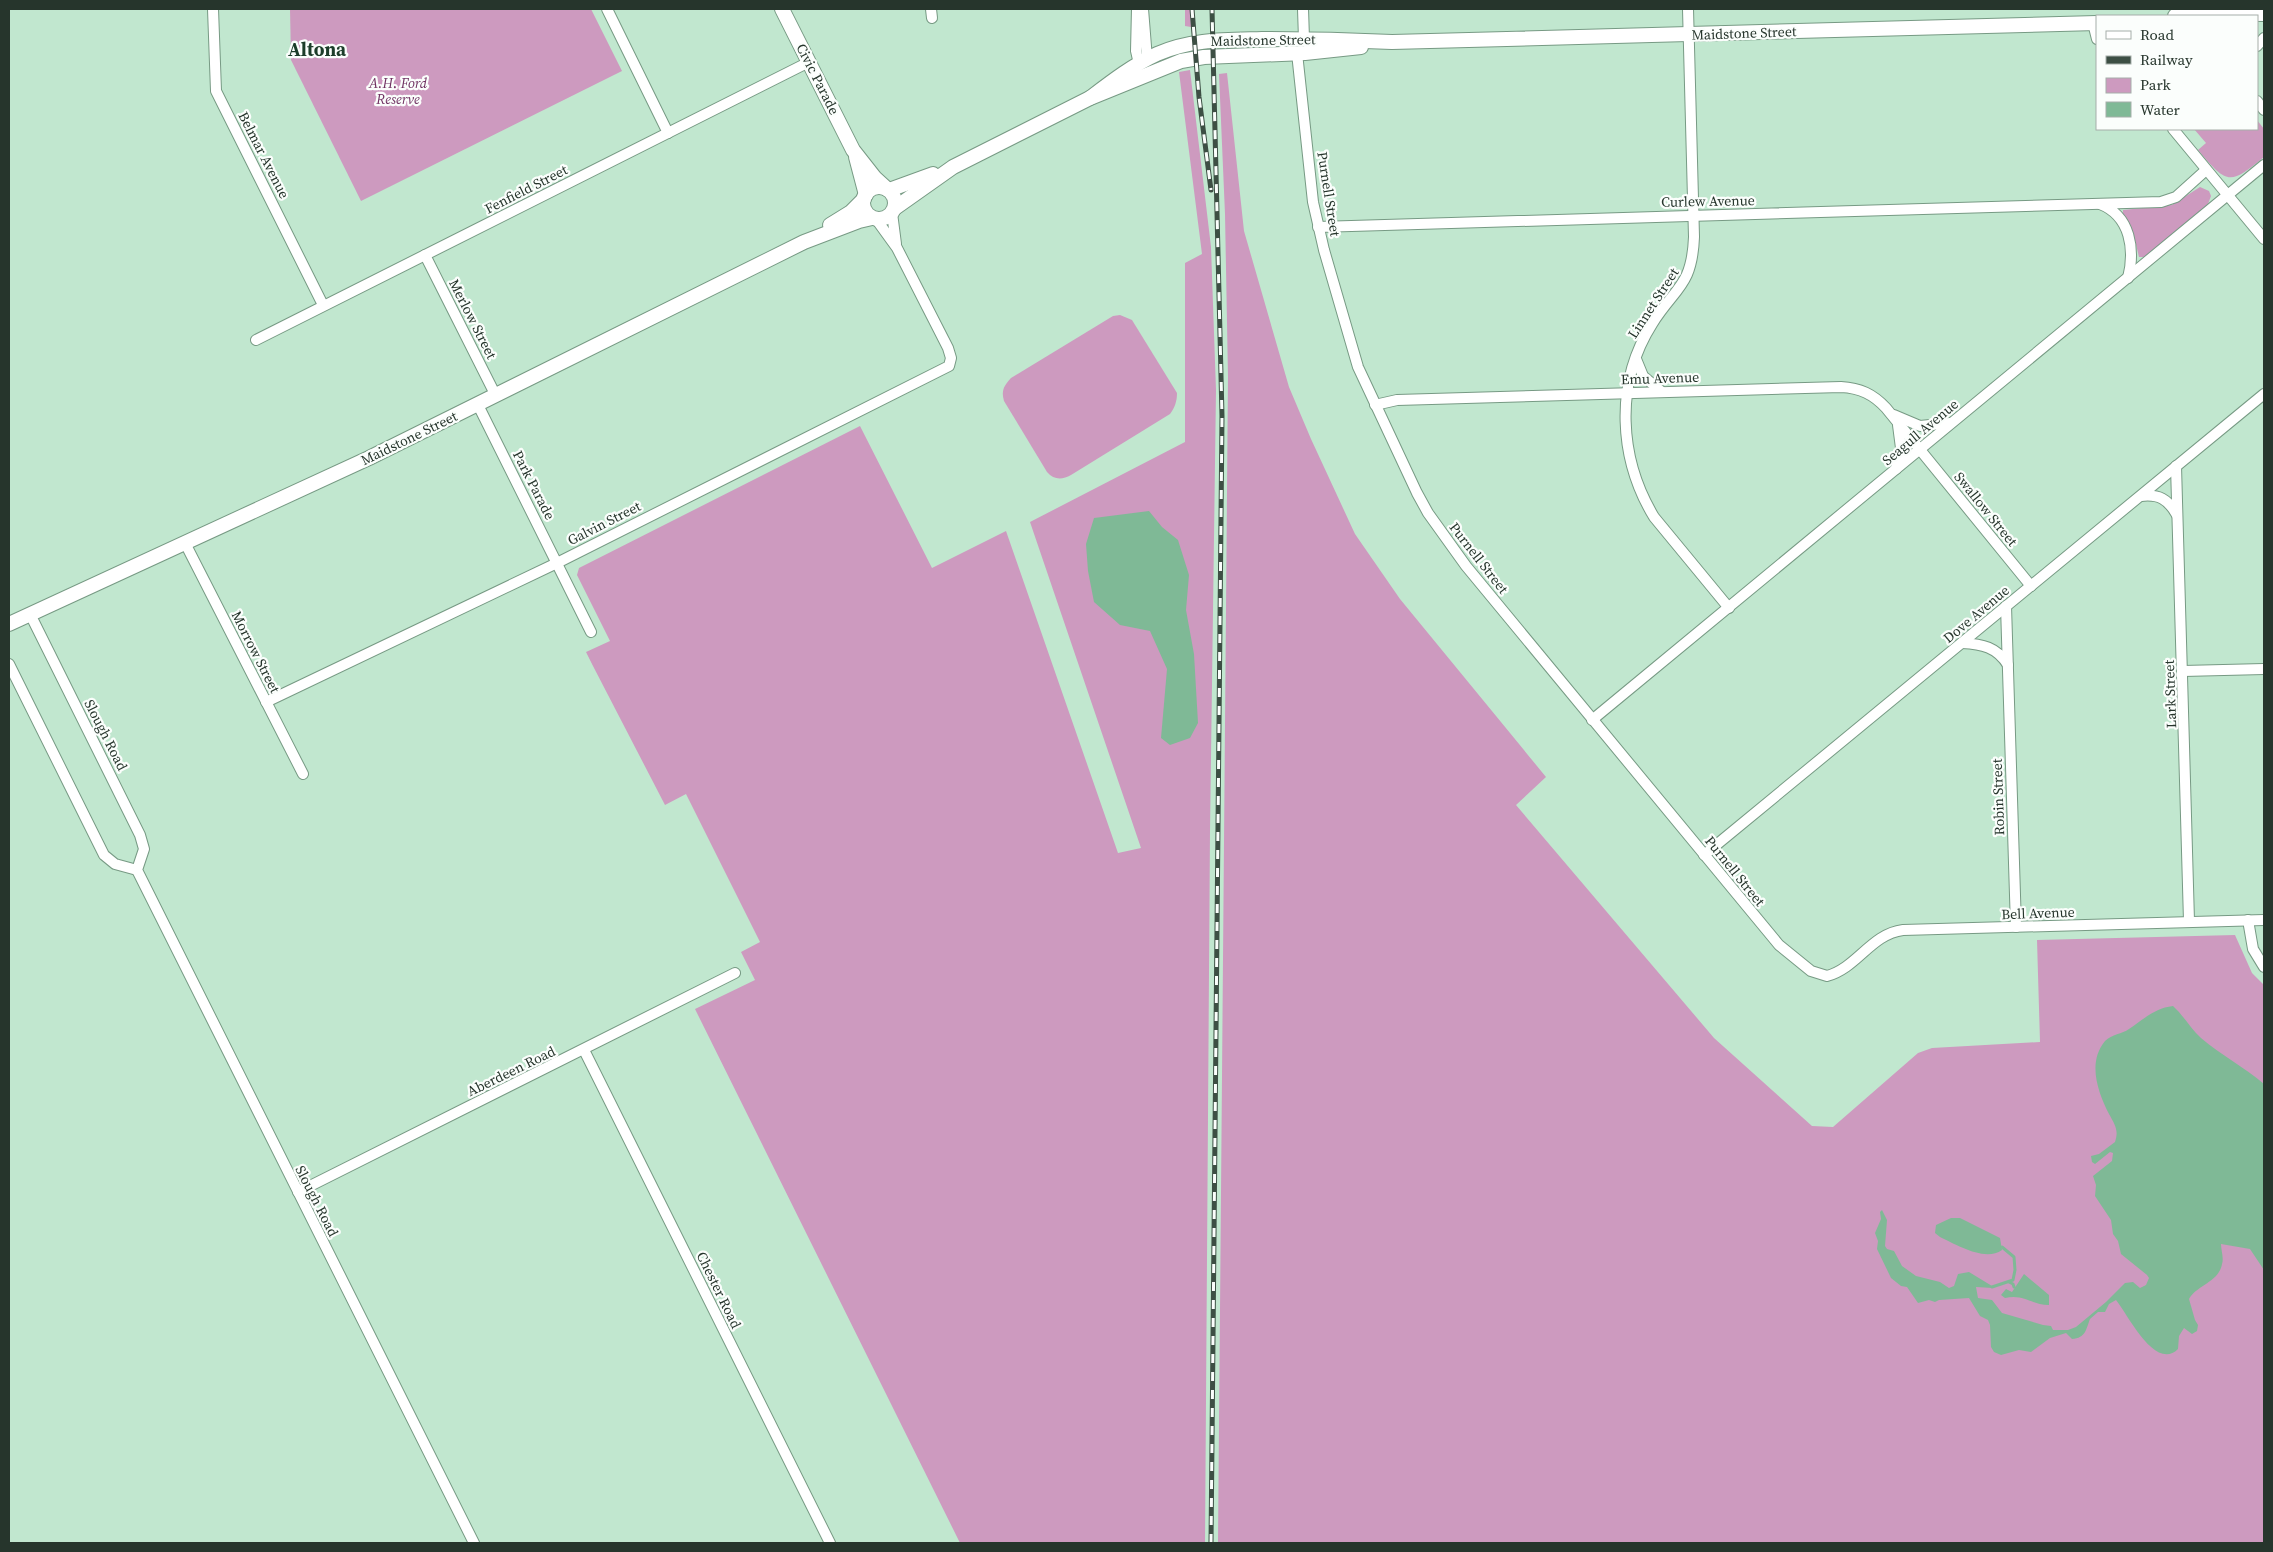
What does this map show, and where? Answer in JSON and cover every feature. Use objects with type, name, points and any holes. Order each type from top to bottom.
[{"type":"main road","name":"Civic Parade","points":[[782,9],[853,150],[875,178],[888,189]]},
{"type":"main road","points":[[2177,13],[2185,10],[2197,13],[2264,14]]},
{"type":"main road","name":"Maidstone Street","points":[[1090,98],[1143,62],[1179,47],[1213,40],[1304,39],[1392,42],[2095,23]]},
{"type":"main road","points":[[1297,53],[1304,39]]},
{"type":"main road","name":"Maidstone Street","points":[[888,189],[953,167],[1090,98],[1181,61],[1204,56],[1343,50],[1392,42]]},
{"type":"main road","points":[[1143,62],[1148,75]]},
{"type":"main road","name":"Civic Parade","points":[[853,150],[865,197]]},
{"type":"main road","name":"Maidstone Street","points":[[894,211],[953,167]]},
{"type":"main road","points":[[877,187],[888,189],[895,198],[894,211],[885,219],[874,218],[865,210],[865,197],[877,187]]},
{"type":"main road","name":"Maidstone Street","points":[[804,242],[851,212],[865,197]]},
{"type":"main road","name":"Maidstone Street","points":[[9,624],[369,458],[804,242],[858,221],[874,218]]},
{"type":"street","name":"Belmar Avenue","points":[[213,9],[216,90],[323,305]]},
{"type":"street","points":[[607,9],[668,133]]},
{"type":"street","points":[[1137,9],[1136,51],[1143,62]]},
{"type":"street","points":[[1143,9],[1143,62]]},
{"type":"street","points":[[1304,9],[1304,39]]},
{"type":"street","name":"Linnet Street","points":[[1688,9],[1694,252],[1690,272],[1676,294],[1648,330],[1636,359],[1627,393],[1625,412],[1627,443],[1640,491],[1654,518],[1729,608]]},
{"type":"street","name":"Purnell Street","points":[[1297,53],[1318,226],[1358,368],[1428,513],[1466,566],[1779,945],[1811,971],[1819,976],[1827,976]]},
{"type":"street","name":"Fenfield Street","points":[[256,340],[809,62]]},
{"type":"street","points":[[2173,130],[2264,239]]},
{"type":"street","name":"Seagull Avenue","points":[[1592,720],[2264,165]]},
{"type":"street","name":"Curlew Avenue","points":[[1318,226],[2099,204],[2171,200],[2206,170]]},
{"type":"street","points":[[2099,204],[2113,212],[2124,225],[2129,236],[2132,256],[2128,278]]},
{"type":"street","points":[[894,211],[897,248]]},
{"type":"street","points":[[874,218],[897,248]]},
{"type":"street","name":"Galvin Street","points":[[266,702],[557,562],[945,368],[951,362],[948,348],[897,248]]},
{"type":"street","name":"Merlow Street","points":[[424,255],[496,396]]},
{"type":"street","points":[[1636,359],[1643,376],[1662,392]]},
{"type":"street","name":"Emu Avenue","points":[[1375,405],[1397,400],[1851,388],[1859,389],[1874,396],[1920,450]]},
{"type":"street","name":"Dove Avenue","points":[[1704,855],[2264,394]]},
{"type":"street","name":"Park Parade","points":[[478,405],[591,632]]},
{"type":"street","points":[[1891,414],[1920,426],[1935,426],[1952,422]]},
{"type":"street","points":[[1891,414],[1901,439],[1900,453],[1895,470]]},
{"type":"street","name":"Swallow Street","points":[[1920,450],[2031,586]]},
{"type":"street","name":"Lark Street","points":[[2176,466],[2189,921]]},
{"type":"street","points":[[2141,496],[2156,495],[2162,497],[2173,507],[2178,516]]},
{"type":"street","name":"Morrow Street","points":[[185,543],[303,774]]},
{"type":"street","name":"Robin Street","points":[[2006,606],[2016,927]]},
{"type":"street","name":"Slough Road","points":[[30,614],[140,835],[144,849],[137,870],[474,1543]]},
{"type":"street","points":[[1962,643],[1984,645],[1992,648],[2003,657],[2008,666]]},
{"type":"street","points":[[9,664],[104,854],[115,864],[137,870]]},
{"type":"street","points":[[2183,671],[2264,669]]},
{"type":"street","points":[[2248,920],[2253,949],[2264,967]]},
{"type":"street","name":"Bell Avenue","points":[[1827,976],[1844,968],[1889,933],[1903,930],[2264,920]]},
{"type":"street","name":"Aberdeen Road","points":[[298,1192],[735,973]]},
{"type":"street","name":"Chester Road","points":[[584,1050],[830,1543]]},
{"type":"green space","name":"A.H. Ford Reserve","points":[[290,9],[591,9],[622,71],[361,201],[291,60]]},
{"type":"green space","points":[[1185,9],[1190,9],[1191,27],[1185,26]]},
{"type":"green space","points":[[1190,70],[1211,247],[1216,390],[1210,831],[1205,1543],[960,1543],[695,1009],[755,980],[741,952],[760,942],[686,794],[665,805],[586,652],[610,641],[577,575],[579,568],[860,426],[932,568],[1006,531],[1118,853],[1141,848],[1030,522],[1185,442],[1185,263],[1202,254],[1179,72]]},
{"type":"green space","points":[[1227,73],[1244,231],[1289,387],[1355,534],[1400,599],[1546,777],[1516,805],[1714,1038],[1812,1126],[1833,1127],[1918,1053],[1932,1048],[2040,1042],[2037,940],[2235,935],[2252,973],[2264,985],[2264,1543],[1218,1543],[1228,377],[1225,214],[1219,74]]},
{"type":"green space","points":[[2258,121],[2264,129],[2264,157],[2243,173],[2229,177],[2222,175],[2216,170],[2198,150],[2206,143],[2195,130],[2258,130]]},
{"type":"green space","points":[[2200,187],[2209,191],[2211,196],[2208,204],[2145,257],[2139,257],[2133,232],[2123,215],[2123,210],[2172,205]]},
{"type":"green space","points":[[1120,315],[1132,320],[1177,393],[1176,401],[1170,414],[1071,475],[1064,478],[1055,478],[1047,472],[1004,401],[1004,388],[1011,378],[1113,316]]},
{"type":"water","points":[[1149,511],[1162,527],[1178,540],[1189,575],[1186,610],[1194,654],[1198,723],[1190,738],[1170,745],[1161,738],[1167,669],[1150,631],[1120,625],[1094,602],[1088,571],[1086,544],[1094,518]]},
{"type":"water","points":[[2173,1006],[2201,1038],[2264,1084],[2264,1270],[2250,1249],[2221,1244],[2223,1259],[2220,1270],[2217,1275],[2197,1290],[2189,1299],[2198,1325],[2197,1331],[2192,1334],[2184,1328],[2179,1336],[2178,1349],[2169,1354],[2160,1353],[2142,1338],[2116,1300],[2109,1304],[2105,1312],[2098,1312],[2090,1319],[2085,1332],[2080,1337],[2072,1339],[2066,1333],[2050,1338],[2031,1352],[2019,1350],[2001,1355],[1994,1352],[1991,1347],[1988,1320],[1980,1316],[1969,1298],[1939,1300],[1935,1302],[1929,1300],[1918,1303],[1907,1287],[1901,1286],[1891,1278],[1877,1249],[1878,1241],[1875,1233],[1881,1219],[1880,1212],[1882,1210],[1887,1220],[1885,1246],[1887,1249],[1894,1251],[1902,1266],[1916,1276],[1940,1282],[1949,1288],[1954,1286],[1958,1274],[1969,1272],[1993,1288],[1976,1287],[1978,1298],[1992,1300],[2002,1313],[2051,1326],[2053,1330],[2068,1330],[2076,1327],[2125,1283],[2133,1282],[2140,1288],[2146,1285],[2149,1278],[2147,1275],[2121,1254],[2118,1241],[2113,1234],[2111,1220],[2095,1196],[2096,1185],[2093,1176],[2112,1161],[2113,1153],[2110,1152],[2095,1164],[2092,1162],[2091,1156],[2099,1154],[2115,1142],[2117,1134],[2115,1125],[2098,1087],[2095,1068],[2096,1059],[2105,1041],[2114,1035],[2126,1031],[2155,1012]]},
{"type":"water","points":[[1951,1218],[1960,1218],[2000,1238],[2002,1250],[1988,1254],[1979,1253],[1940,1237],[1935,1233],[1936,1225]]},
{"type":"water","points":[[2024,1274],[2049,1295],[2049,1305],[2018,1297],[2005,1298],[2001,1295],[2006,1289],[2012,1292]]},
{"type":"waterway","points":[[1992,1287],[2013,1280],[2015,1270],[2014,1257],[2002,1247]]},
{"type":"waterway","points":[[2009,1282],[2014,1287]]},
{"type":"railway","points":[[1192,9],[1199,97],[1211,190]]},
{"type":"railway","points":[[1211,1543],[1222,416],[1212,9]]},
{"type":"district","name":"Altona","points":[[317,49]]}]
